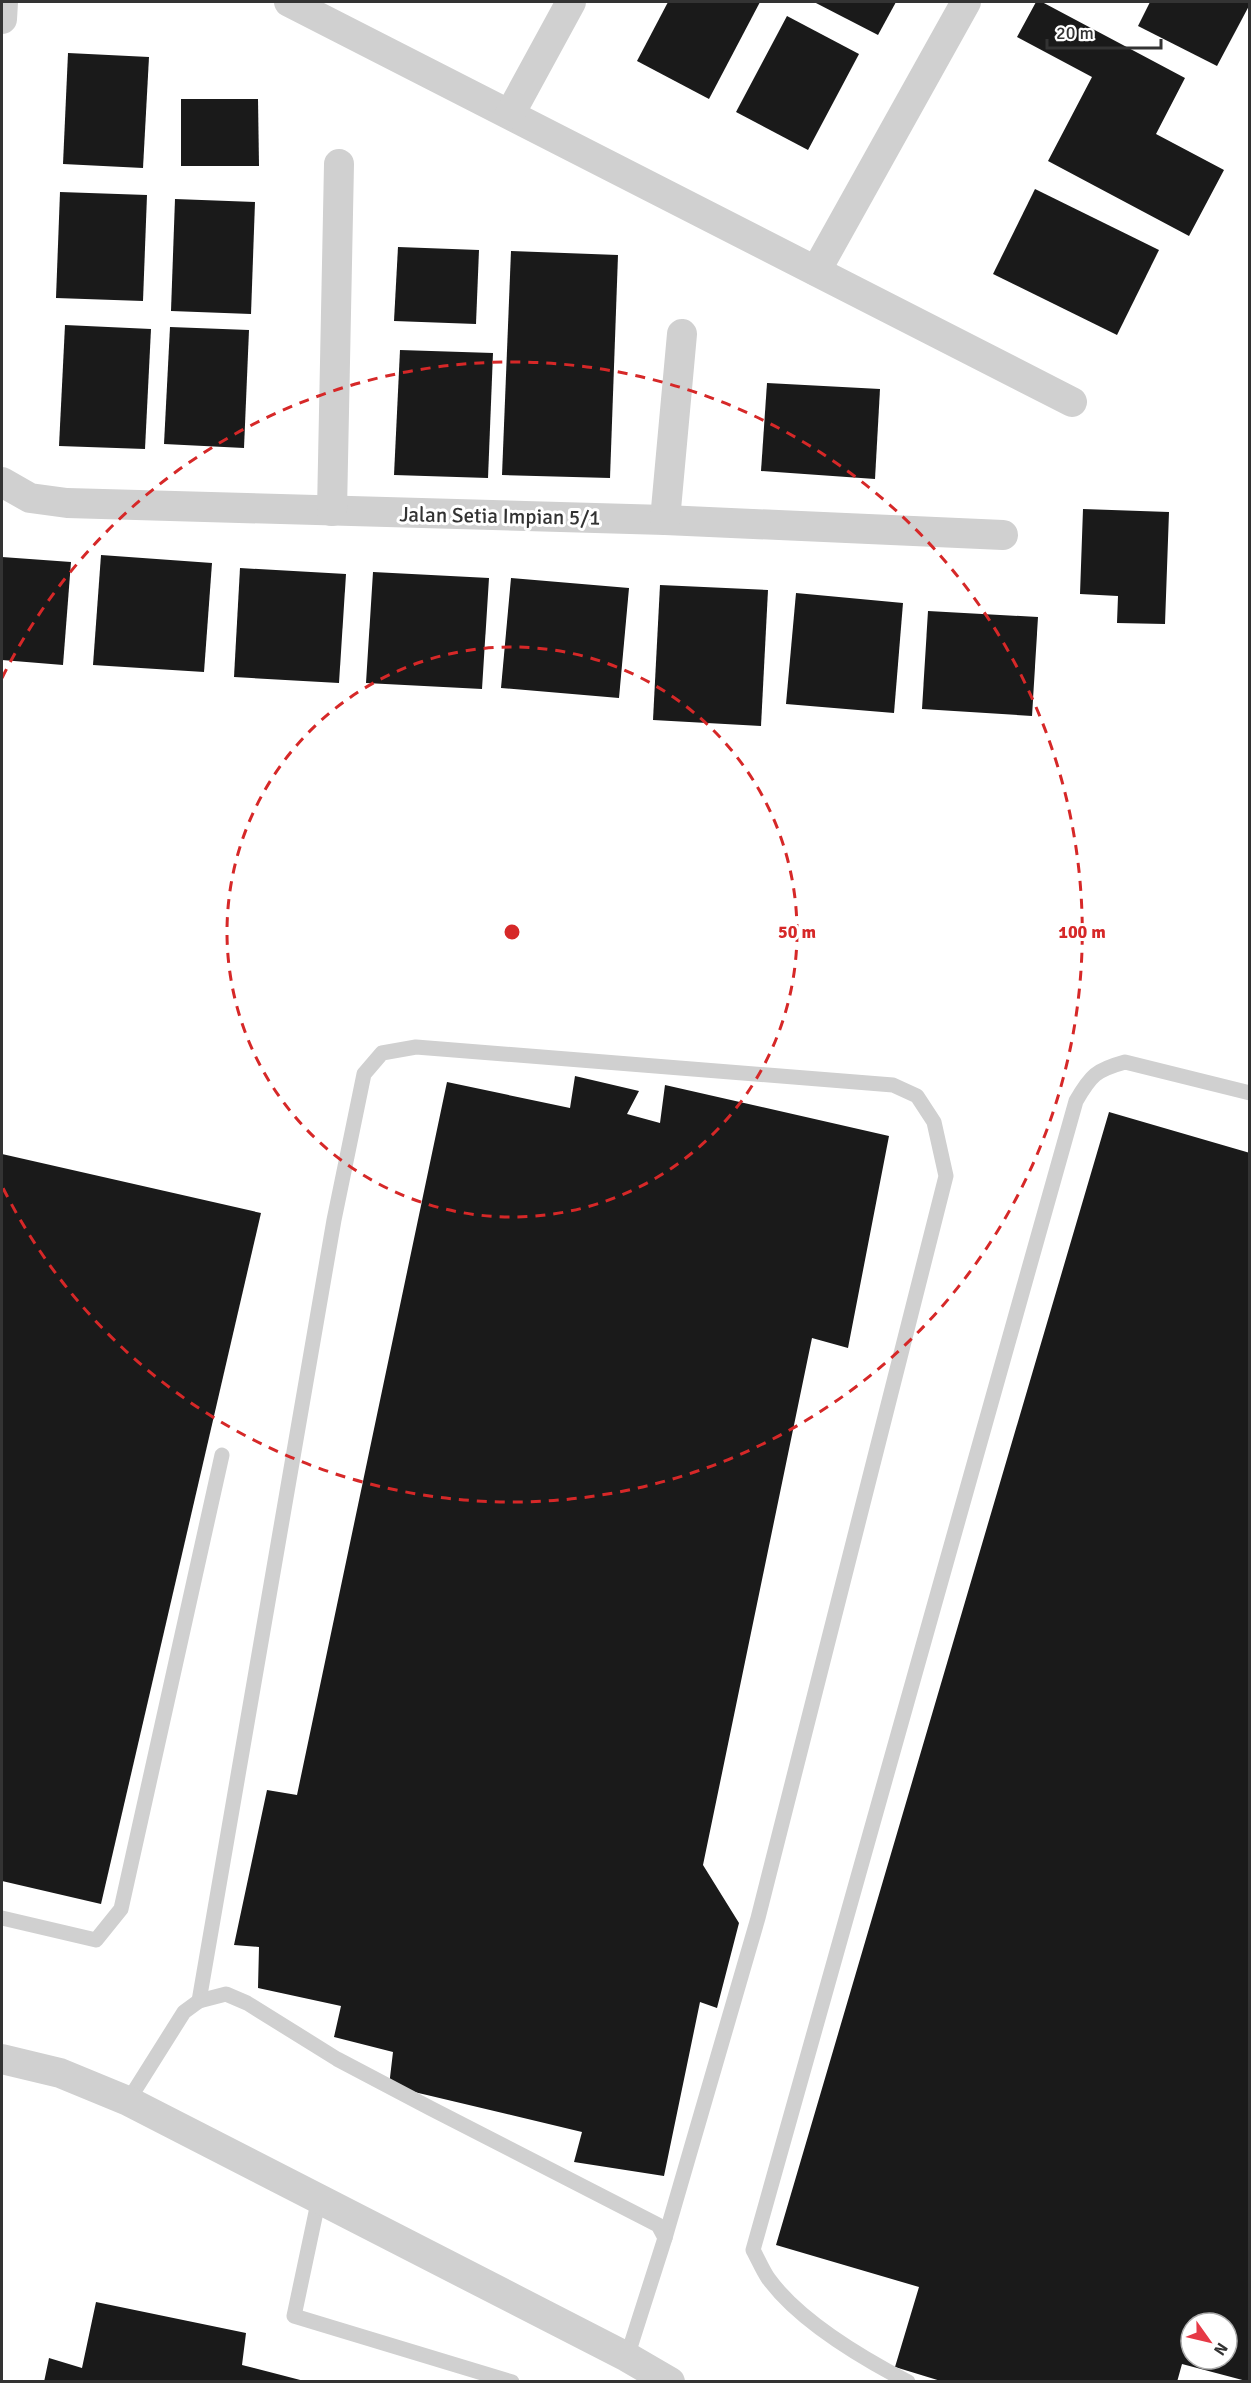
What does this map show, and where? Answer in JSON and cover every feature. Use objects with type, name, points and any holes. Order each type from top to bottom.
[{"type":"street","points":[[2,19],[3,2]]},
{"type":"street","points":[[289,2],[1072,402]]},
{"type":"street","points":[[510,114],[571,2]]},
{"type":"street","points":[[816,271],[966,2]]},
{"type":"street","points":[[332,512],[339,164]]},
{"type":"street","points":[[665,520],[682,334]]},
{"type":"street","name":"Jalan Setia Impian 5/1","points":[[2,482],[30,498],[67,502],[332,512],[665,520],[1003,535]]},
{"type":"street","points":[[2,2059],[60,2073],[128,2101],[627,2357],[670,2382]]},
{"type":"lane","points":[[199,2001],[330,1243],[364,1074],[382,1053],[416,1047],[892,1084],[917,1096],[934,1122],[946,1176],[758,1918],[665,2238],[627,2357]]},
{"type":"lane","points":[[908,2382],[855,2351],[794,2306],[769,2278],[753,2250],[1076,1101],[1089,1079],[1106,1067],[1125,1062],[1250,1093]]},
{"type":"lane","points":[[2,1918],[96,1940],[121,1909],[222,1455]]},
{"type":"lane","points":[[128,2101],[184,2012],[199,2001],[226,1994],[247,2003],[347,2064],[640,2214],[658,2225],[665,2238]]},
{"type":"lane","points":[[319,2198],[294,2316],[512,2382]]},
{"type":"building","points":[[668,2],[760,2],[709,99],[637,61]]},
{"type":"building","points":[[814,2],[896,2],[878,35]]},
{"type":"building","points":[[1036,2],[1042,2],[1185,78],[1156,134],[1224,170],[1189,236],[1048,161],[1092,77],[1017,37]]},
{"type":"building","points":[[1150,2],[1250,2],[1250,4],[1217,66],[1138,26]]},
{"type":"building","points":[[787,16],[859,54],[808,150],[736,112]]},
{"type":"building","points":[[68,53],[149,57],[143,168],[63,164]]},
{"type":"building","points":[[181,99],[258,99],[259,166],[181,166]]},
{"type":"building","points":[[1035,189],[1159,250],[1117,335],[993,274]]},
{"type":"building","points":[[60,192],[147,195],[143,301],[56,298]]},
{"type":"building","points":[[175,199],[255,202],[251,314],[171,311]]},
{"type":"building","points":[[398,247],[479,250],[476,324],[394,321]]},
{"type":"building","points":[[511,251],[618,255],[610,478],[502,475]]},
{"type":"building","points":[[65,325],[151,329],[145,449],[59,446]]},
{"type":"building","points":[[170,327],[249,330],[244,448],[164,444]]},
{"type":"building","points":[[400,350],[493,353],[488,478],[394,475]]},
{"type":"building","points":[[767,383],[880,389],[875,479],[761,471]]},
{"type":"building","points":[[1083,509],[1169,512],[1165,624],[1117,623],[1118,596],[1080,594]]},
{"type":"building","points":[[101,555],[212,563],[204,672],[93,665]]},
{"type":"building","points":[[2,557],[71,562],[63,665],[2,660]]},
{"type":"building","points":[[240,568],[346,574],[339,683],[234,677]]},
{"type":"building","points":[[373,572],[489,578],[482,689],[366,683]]},
{"type":"building","points":[[511,578],[629,588],[619,698],[501,688]]},
{"type":"building","points":[[660,585],[768,590],[761,726],[653,720]]},
{"type":"building","points":[[796,593],[903,603],[894,713],[786,704]]},
{"type":"building","points":[[928,611],[1038,617],[1032,716],[922,709]]},
{"type":"building","points":[[575,1076],[639,1091],[627,1114],[660,1123],[665,1085],[889,1136],[848,1348],[812,1338],[703,1865],[739,1923],[717,2008],[700,2002],[664,2176],[574,2162],[582,2132],[389,2086],[393,2052],[334,2037],[341,2006],[258,1988],[259,1947],[234,1945],[267,1790],[297,1795],[447,1082],[570,1108]]},
{"type":"building","points":[[1109,1112],[1250,1153],[1250,2382],[1208,2371],[1239,2371],[1239,2311],[1179,2311],[1180,2371],[1177,2382],[944,2382],[895,2367],[919,2287],[776,2245]]},
{"type":"building","points":[[2,1154],[261,1213],[101,1904],[2,1881]]},
{"type":"building","points":[[96,2302],[246,2333],[242,2365],[308,2382],[44,2382],[49,2358],[82,2368]]}]
